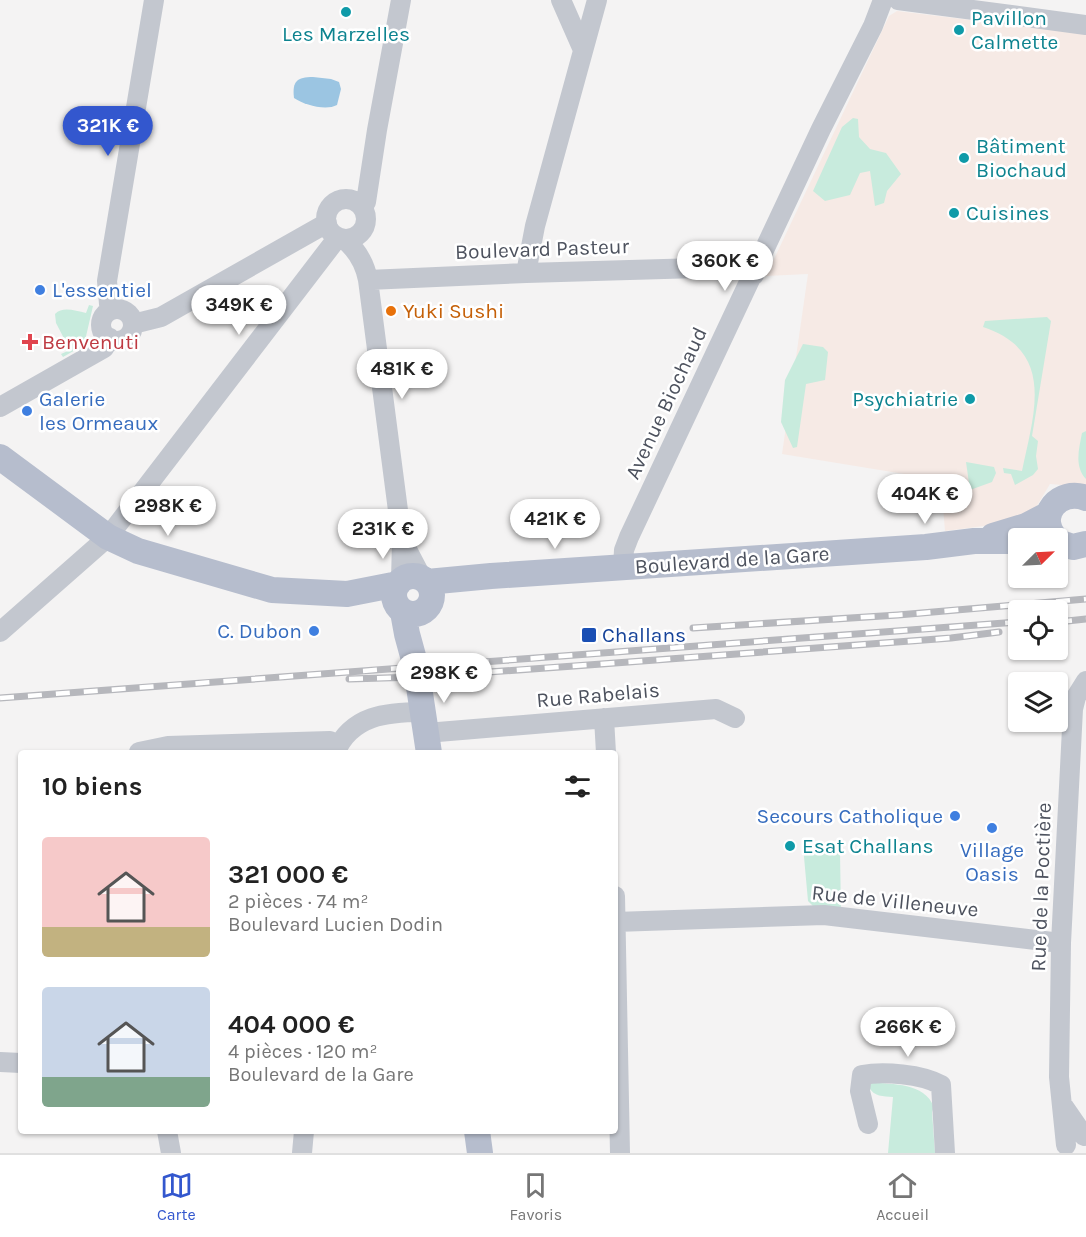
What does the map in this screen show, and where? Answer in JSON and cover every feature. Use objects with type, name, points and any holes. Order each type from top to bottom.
[{"type":"main road","name":"Boulevard de la Gare","points":[[0,457],[108,537],[138,551],[272,590],[413,595],[491,576],[926,547],[974,541]]},
{"type":"main road","points":[[1063,528],[1053,506],[1065,496],[1086,498]]},
{"type":"main road","points":[[974,541],[1008,532]]},
{"type":"main road","points":[[974,541],[1008,541]]},
{"type":"main road","points":[[413,595],[406,634],[415,662],[426,733]]},
{"type":"main road","points":[[477,1134],[480,1153]]},
{"type":"street","points":[[111,310],[106,281],[154,0]]},
{"type":"street","points":[[362,207],[366,202],[401,0]]},
{"type":"street","points":[[561,0],[583,50]]},
{"type":"street","points":[[526,273],[535,226],[597,0]]},
{"type":"street","name":"Avenue Biochaud","points":[[623,567],[624,550],[629,537],[821,129],[873,26],[883,0]]},
{"type":"street","points":[[898,0],[990,6],[1086,25]]},
{"type":"street","points":[[133,324],[161,317],[342,233],[366,220],[362,207],[351,200],[338,201],[328,210],[342,233],[368,257],[366,273],[402,541],[413,595]]},
{"type":"street","points":[[0,632],[108,537],[342,233]]},
{"type":"street","name":"Boulevard Pasteur","points":[[366,273],[526,273],[733,267],[754,274]]},
{"type":"street","points":[[121,309],[126,311],[133,324],[131,333],[123,339],[110,339],[102,326],[104,317],[111,310],[121,309]]},
{"type":"street","points":[[0,408],[104,348],[110,339]]},
{"type":"street","name":"Rue de la Poctière","points":[[1065,1149],[1060,1099],[1061,944],[1073,709],[1076,697],[1086,681]]},
{"type":"street","name":"Rue Rabelais","points":[[337,749],[349,731],[366,720],[385,714],[426,733],[716,709],[735,718]]},
{"type":"street","points":[[604,718],[606,750]]},
{"type":"street","points":[[149,750],[168,746],[330,741],[337,749]]},
{"type":"street","name":"Rue de Villeneuve","points":[[618,922],[824,915],[1061,944]]},
{"type":"street","points":[[618,1038],[620,1153]]},
{"type":"street","points":[[0,1062],[18,1063]]},
{"type":"street","points":[[868,1124],[860,1091],[862,1075],[876,1072],[932,1080],[941,1085],[945,1153]]},
{"type":"street","name":"Rue de la Poctière","points":[[1060,1099],[1085,1136],[1071,1138],[1065,1149]]},
{"type":"street","points":[[168,1134],[171,1153]]},
{"type":"street","points":[[302,1153],[304,1134]]},
{"type":"shaded area","points":[[897,11],[1086,34],[1086,487],[1050,484],[1035,509],[1007,523],[945,531],[941,480],[782,454],[808,274],[766,276],[889,16]]},
{"type":"green space","points":[[853,118],[858,119],[859,137],[870,149],[886,153],[901,174],[887,191],[884,203],[875,206],[870,171],[860,173],[850,195],[825,201],[813,191],[842,127]]},
{"type":"green space","points":[[89,305],[93,306],[84,345],[63,357],[61,354],[70,350],[56,323],[55,314],[65,310],[86,313]]},
{"type":"green space","points":[[1047,317],[1051,321],[1032,436],[1038,441],[1036,456],[1038,469],[1033,475],[1015,485],[1011,474],[1004,473],[1003,468],[1022,471],[1034,406],[1031,368],[1022,351],[1006,338],[983,327],[985,321]]},
{"type":"green space","points":[[803,344],[823,347],[828,352],[825,380],[806,384],[797,447],[793,448],[781,422],[785,380]]},
{"type":"green space","points":[[1086,431],[1086,479],[1080,469],[1078,457],[1082,433]]},
{"type":"green space","points":[[966,462],[994,467],[996,473],[992,482],[970,490]]},
{"type":"green space","points":[[841,843],[841,912],[818,911],[808,901],[803,846]]},
{"type":"green space","points":[[871,1082],[907,1086],[923,1093],[929,1099],[934,1107],[932,1112],[935,1153],[888,1153],[893,1097],[873,1093],[869,1087]]},
{"type":"water","points":[[313,77],[339,82],[341,89],[337,105],[315,106],[294,98],[297,81]]},
{"type":"railway","points":[[693,628],[898,615],[1086,599]]},
{"type":"railway","points":[[1068,621],[1086,619]]},
{"type":"railway","points":[[0,698],[1008,623]]},
{"type":"railway","points":[[349,679],[418,677],[588,665],[951,638],[999,632]]},
{"type":"place","name":"Les Marzelles","points":[[346,12]]},
{"type":"place","name":"Pavillon Calmette","points":[[959,30]]},
{"type":"place","name":"Bâtiment Biochaud","points":[[964,158]]},
{"type":"place","name":"Cuisines","points":[[954,213]]},
{"type":"place","name":"L'essentiel","points":[[40,290]]},
{"type":"place","name":"Yuki Sushi","points":[[391,311]]},
{"type":"place","name":"Benvenuti","points":[[30,342]]},
{"type":"place","name":"Psychiatrie","points":[[970,399]]},
{"type":"place","name":"Galerie les Ormeaux","points":[[27,411]]},
{"type":"place","name":"C. Dubon","points":[[314,631]]},
{"type":"place","name":"Challans","points":[[589,635]]},
{"type":"place","name":"Secours Catholique","points":[[955,816]]},
{"type":"place","name":"Village Oasis","points":[[992,828]]},
{"type":"place","name":"Esat Challans","points":[[790,846]]}]
